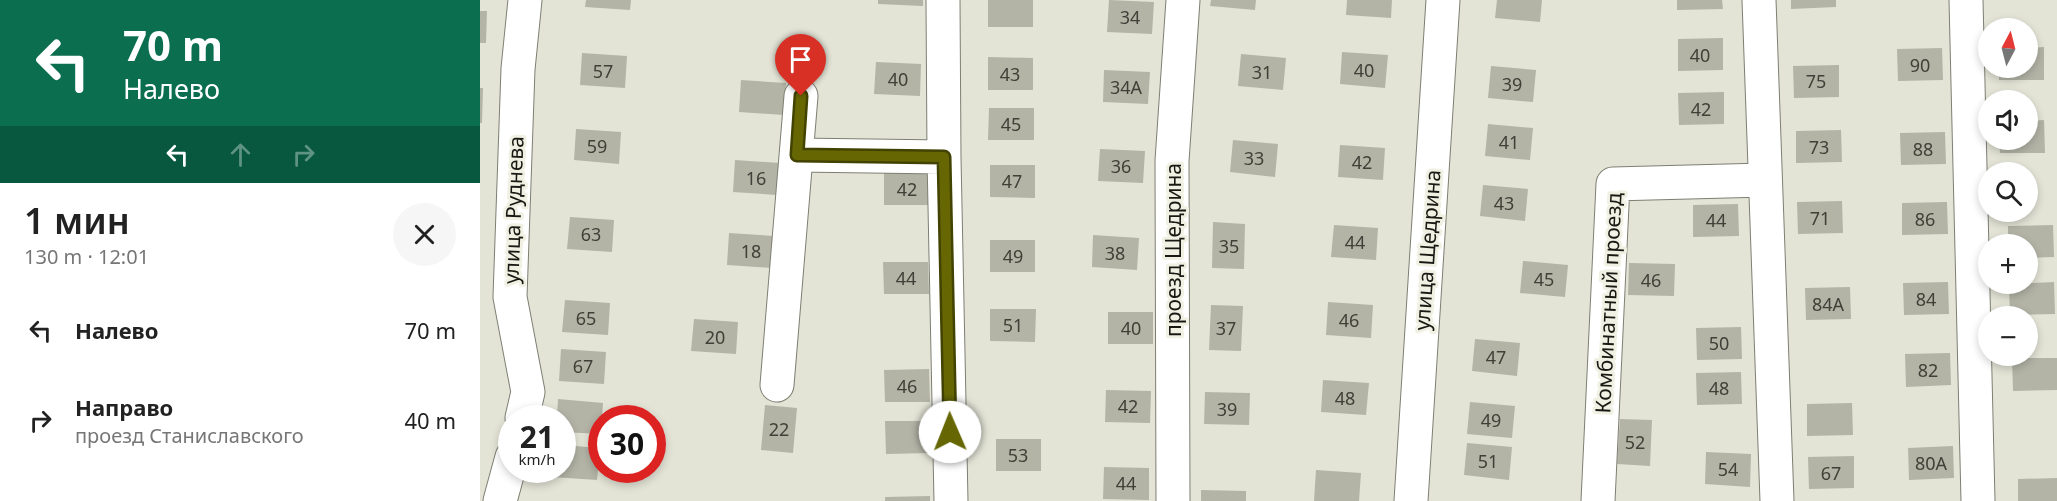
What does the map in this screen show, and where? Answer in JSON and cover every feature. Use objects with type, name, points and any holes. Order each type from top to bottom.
[{"type":"street","name":"улица Руднева","points":[[525,0],[518,69],[510,297],[528,392],[525,405]]},
{"type":"street","points":[[943,0],[951,501]]},
{"type":"street","name":"проезд Щедрина","points":[[1173,501],[1172,161],[1183,0]]},
{"type":"street","name":"улица Щедрина","points":[[1411,501],[1443,0]]},
{"type":"street","points":[[1759,0],[1777,501]]},
{"type":"street","points":[[1966,0],[1978,501]]},
{"type":"street","points":[[777,385],[801,96]]},
{"type":"street","points":[[797,155],[944,157]]},
{"type":"street","name":"Комбинатный проезд","points":[[1598,501],[1613,184],[1765,180]]},
{"type":"street","points":[[500,501],[505,483]]},
{"type":"building","points":[[586,0],[631,0],[630,10],[585,7]]},
{"type":"building","points":[[878,0],[923,0],[923,6],[878,4]]},
{"type":"building","points":[[988,0],[1033,0],[1033,27],[988,27]]},
{"type":"building","points":[[1109,0],[1154,2],[1152,34],[1107,32]]},
{"type":"building","points":[[1211,0],[1256,0],[1255,10],[1210,6]]},
{"type":"building","points":[[1347,0],[1392,0],[1391,18],[1346,15]]},
{"type":"building","points":[[1497,0],[1542,0],[1540,22],[1495,18]]},
{"type":"building","points":[[1677,0],[1722,0],[1723,9],[1677,10]]},
{"type":"building","points":[[1791,0],[1836,0],[1836,7],[1791,9]]},
{"type":"building","points":[[480,11],[487,11],[486,43],[480,43]]},
{"type":"building","points":[[1723,38],[1723,70],[1678,71],[1678,39]]},
{"type":"building","points":[[2038,47],[2044,47],[2044,80],[1999,80],[1999,78],[2038,78]]},
{"type":"building","points":[[1942,48],[1943,80],[1898,81],[1897,49]]},
{"type":"building","points":[[1342,52],[1388,55],[1385,88],[1340,84]]},
{"type":"building","points":[[582,53],[627,56],[625,88],[580,85]]},
{"type":"building","points":[[1241,54],[1286,58],[1283,90],[1238,86]]},
{"type":"building","points":[[988,57],[1033,58],[1033,90],[988,90]]},
{"type":"building","points":[[876,62],[921,64],[920,96],[874,94]]},
{"type":"building","points":[[1839,65],[1839,97],[1794,98],[1793,66]]},
{"type":"building","points":[[1491,66],[1536,70],[1533,102],[1488,98]]},
{"type":"building","points":[[1104,70],[1150,72],[1148,104],[1103,102]]},
{"type":"building","points":[[741,80],[786,83],[784,115],[739,112]]},
{"type":"building","points":[[480,88],[483,88],[482,123],[480,123]]},
{"type":"building","points":[[1724,92],[1724,124],[1679,125],[1678,93]]},
{"type":"building","points":[[989,108],[1034,108],[1034,140],[988,140]]},
{"type":"building","points":[[2038,120],[2044,120],[2045,153],[2000,153],[2000,150],[2038,150]]},
{"type":"building","points":[[1488,124],[1533,128],[1530,160],[1485,156]]},
{"type":"building","points":[[576,129],[621,132],[619,164],[574,160]]},
{"type":"building","points":[[1841,130],[1842,162],[1796,163],[1796,131]]},
{"type":"building","points":[[1945,132],[1946,164],[1901,165],[1900,133]]},
{"type":"building","points":[[1233,140],[1278,144],[1275,177],[1230,172]]},
{"type":"building","points":[[1340,145],[1385,148],[1383,180],[1338,177]]},
{"type":"building","points":[[1100,149],[1145,151],[1143,183],[1098,181]]},
{"type":"building","points":[[735,160],[780,163],[777,195],[733,192]]},
{"type":"building","points":[[990,165],[1035,165],[1035,198],[990,197]]},
{"type":"building","points":[[929,172],[930,205],[884,205],[884,173]]},
{"type":"building","points":[[1483,185],[1528,189],[1525,221],[1480,216]]},
{"type":"building","points":[[1842,201],[1843,233],[1798,234],[1797,202]]},
{"type":"building","points":[[1947,202],[1948,234],[1902,235],[1902,203]]},
{"type":"building","points":[[1738,204],[1739,236],[1693,237],[1693,205]]},
{"type":"building","points":[[570,217],[614,220],[612,252],[567,249]]},
{"type":"building","points":[[1213,222],[1245,224],[1244,269],[1212,268]]},
{"type":"building","points":[[1334,225],[1378,228],[1376,260],[1331,257]]},
{"type":"building","points":[[2053,225],[2054,257],[2038,258],[2038,234],[2008,234],[2008,226]]},
{"type":"building","points":[[729,233],[774,236],[772,268],[727,265]]},
{"type":"building","points":[[1093,235],[1139,238],[1137,270],[1092,267]]},
{"type":"building","points":[[990,240],[1035,240],[1035,272],[990,272]]},
{"type":"building","points":[[1523,261],[1568,265],[1565,297],[1520,293]]},
{"type":"building","points":[[883,262],[928,262],[929,294],[884,294]]},
{"type":"building","points":[[1629,263],[1675,264],[1674,296],[1628,295]]},
{"type":"building","points":[[1948,282],[1949,314],[1904,315],[1903,283]]},
{"type":"building","points":[[2054,282],[2055,314],[2038,314],[2038,306],[2010,306],[2009,294],[2038,294],[2038,283]]},
{"type":"building","points":[[1850,287],[1851,319],[1806,320],[1805,288]]},
{"type":"building","points":[[565,300],[610,303],[608,335],[562,332]]},
{"type":"building","points":[[1328,302],[1373,305],[1371,338],[1326,335]]},
{"type":"building","points":[[1211,305],[1243,306],[1241,351],[1209,350]]},
{"type":"building","points":[[990,309],[1036,309],[1035,342],[990,341]]},
{"type":"building","points":[[1108,312],[1153,312],[1153,344],[1108,344]]},
{"type":"building","points":[[694,319],[738,322],[736,354],[691,351]]},
{"type":"building","points":[[1741,327],[1742,359],[1697,360],[1696,328]]},
{"type":"building","points":[[1475,339],[1520,343],[1517,376],[1472,371]]},
{"type":"building","points":[[561,349],[606,352],[604,384],[559,381]]},
{"type":"building","points":[[1950,353],[1951,385],[1906,387],[1905,354]]},
{"type":"building","points":[[2038,358],[2057,358],[2057,390],[2013,391],[2012,366],[2038,366]]},
{"type":"building","points":[[929,369],[930,402],[885,402],[884,370]]},
{"type":"building","points":[[1741,372],[1742,404],[1697,405],[1696,373]]},
{"type":"building","points":[[1323,380],[1369,383],[1366,415],[1321,412]]},
{"type":"building","points":[[1106,390],[1151,391],[1150,423],[1105,422]]},
{"type":"building","points":[[1205,392],[1250,393],[1249,425],[1204,424]]},
{"type":"building","points":[[558,399],[603,403],[603,405],[588,405],[588,433],[576,433],[576,405],[558,405]]},
{"type":"building","points":[[1470,402],[1515,406],[1512,438],[1467,434]]},
{"type":"building","points":[[1852,403],[1853,435],[1807,436],[1807,404]]},
{"type":"building","points":[[765,405],[797,408],[793,453],[761,450]]},
{"type":"building","points":[[1620,419],[1652,420],[1650,466],[1617,464]]},
{"type":"building","points":[[885,421],[930,421],[931,453],[886,454]]},
{"type":"building","points":[[996,439],[1041,439],[1041,471],[996,471]]},
{"type":"building","points":[[1467,443],[1512,447],[1509,480],[1464,475]]},
{"type":"building","points":[[576,446],[588,447],[588,479],[576,479]]},
{"type":"building","points":[[1953,446],[1954,478],[1909,480],[1908,448]]},
{"type":"building","points":[[1706,452],[1751,454],[1750,487],[1705,484]]},
{"type":"building","points":[[1854,456],[1854,488],[1809,489],[1808,457]]},
{"type":"building","points":[[1104,467],[1149,468],[1149,500],[1103,499]]},
{"type":"building","points":[[1316,470],[1361,473],[1359,501],[1314,501]]},
{"type":"building","points":[[2057,478],[2057,501],[2018,501],[2018,479]]},
{"type":"building","points":[[1201,490],[1246,491],[1246,501],[1201,501]]},
{"type":"building","points":[[930,496],[930,501],[885,501],[885,497]]},
{"type":"route","points":[[801,96],[797,155],[944,157],[950,432]]}]
